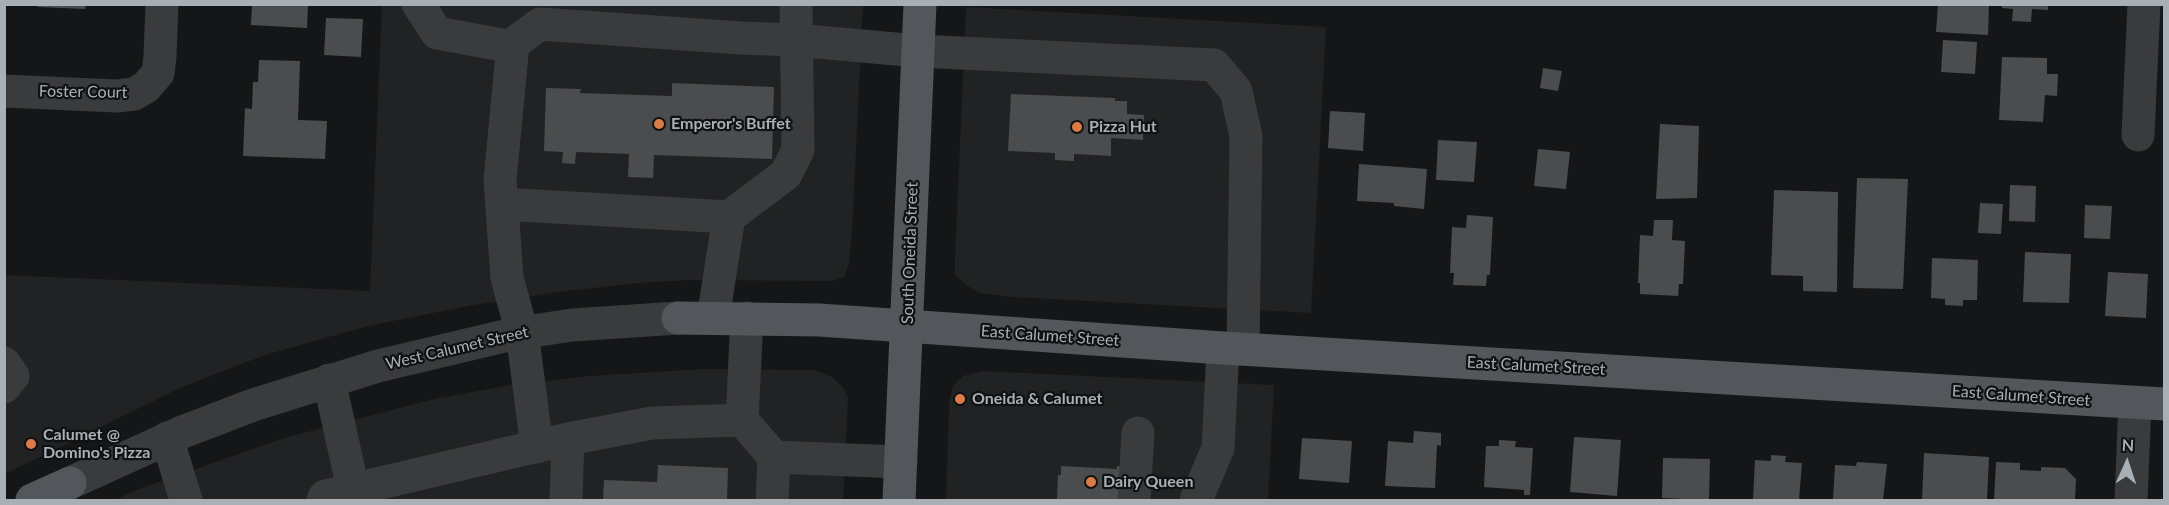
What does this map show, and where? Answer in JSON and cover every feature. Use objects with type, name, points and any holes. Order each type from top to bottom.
[{"type":"main road","name":"South Oneida Street","points":[[899,501],[920,4]]},
{"type":"main road","name":"West Calumet Street","points":[[678,318],[819,320],[907,327]]},
{"type":"main road","name":"East Calumet Street","points":[[907,327],[2150,404]]},
{"type":"main road","name":"West Calumet Street","points":[[32,501],[70,483]]},
{"type":"street","name":"Foster Court","points":[[4,90],[117,96],[134,94],[147,87],[158,73],[162,4]]},
{"type":"street","points":[[418,4],[437,33],[513,47]]},
{"type":"street","points":[[502,204],[729,217],[786,174],[798,150],[796,4]]},
{"type":"street","points":[[2138,135],[2144,4]]},
{"type":"street","points":[[537,447],[522,332],[507,278],[500,180],[513,44],[540,24],[795,40],[918,51],[1214,65],[1236,92],[1246,136],[1233,348],[1218,448],[1196,501]]},
{"type":"street","points":[[713,318],[729,217]]},
{"type":"street","name":"West Calumet Street","points":[[70,483],[167,438],[253,405],[378,366],[522,332],[572,325],[678,318]]},
{"type":"street","points":[[747,318],[742,420],[774,457],[772,501]]},
{"type":"street","points":[[4,363],[13,376],[4,387]]},
{"type":"street","points":[[329,380],[353,489]]},
{"type":"street","points":[[2131,501],[2150,404]]},
{"type":"street","points":[[322,501],[325,496],[568,439],[652,423],[742,420]]},
{"type":"street","points":[[1134,501],[1138,433]]},
{"type":"street","points":[[167,438],[186,501]]},
{"type":"street","points":[[566,501],[568,439]]},
{"type":"street","points":[[774,457],[901,462]]},
{"type":"shaded area","points":[[382,5],[863,5],[852,231],[849,263],[844,277],[832,281],[691,280],[638,283],[473,305],[368,326],[265,355],[182,387],[5,474],[5,275],[370,291]]},
{"type":"shaded area","points":[[966,7],[1326,27],[1311,313],[1013,297],[979,293],[955,275]]},
{"type":"shaded area","points":[[703,369],[814,370],[832,377],[843,387],[848,398],[843,500],[114,500],[284,438],[434,399],[511,385],[590,376]]},
{"type":"shaded area","points":[[983,371],[1274,385],[1268,500],[946,500],[949,405],[953,386],[963,376]]},
{"type":"building","points":[[38,4],[86,4],[85,9],[38,7]]},
{"type":"building","points":[[252,4],[308,4],[307,28],[251,25]]},
{"type":"building","points":[[1938,4],[1989,4],[1988,35],[1936,32]]},
{"type":"building","points":[[2002,4],[2048,4],[2048,10],[2032,9],[2031,22],[2012,21],[2013,9],[2002,8]]},
{"type":"building","points":[[326,18],[363,19],[361,57],[324,55]]},
{"type":"building","points":[[1943,40],[1977,42],[1975,74],[1941,72]]},
{"type":"building","points":[[2002,57],[2047,58],[2047,74],[2058,74],[2057,96],[2045,95],[2043,122],[1999,120]]},
{"type":"building","points":[[259,60],[300,61],[298,120],[327,121],[325,159],[243,156],[245,108],[252,109],[253,82],[258,82]]},
{"type":"building","points":[[1543,68],[1562,71],[1558,91],[1540,88]]},
{"type":"building","name":"Emperor's Buffet","points":[[672,83],[774,87],[772,159],[654,155],[653,178],[628,177],[629,154],[576,152],[575,164],[562,163],[563,152],[544,151],[546,88],[581,89],[580,93],[672,96]]},
{"type":"building","name":"Pizza Hut","points":[[1011,94],[1115,98],[1115,101],[1127,101],[1127,114],[1144,115],[1143,140],[1111,138],[1111,156],[1074,154],[1074,161],[1055,160],[1055,153],[1008,151]]},
{"type":"building","points":[[1330,111],[1365,113],[1363,151],[1328,148]]},
{"type":"building","points":[[1660,124],[1699,126],[1697,198],[1656,199]]},
{"type":"building","points":[[1438,140],[1477,142],[1474,182],[1436,180]]},
{"type":"building","points":[[1538,149],[1570,152],[1566,189],[1534,186]]},
{"type":"building","points":[[1359,164],[1427,169],[1424,209],[1394,206],[1394,203],[1357,201]]},
{"type":"building","points":[[1857,178],[1908,179],[1903,289],[1853,288]]},
{"type":"building","points":[[2010,185],[2036,186],[2035,222],[2009,221]]},
{"type":"building","points":[[1774,190],[1838,192],[1837,292],[1803,291],[1803,276],[1771,275]]},
{"type":"building","points":[[1980,203],[2003,204],[2001,234],[1978,233]]},
{"type":"building","points":[[2085,205],[2112,206],[2110,239],[2084,238]]},
{"type":"building","points":[[1467,215],[1493,217],[1490,275],[1487,275],[1486,286],[1453,285],[1454,273],[1450,273],[1452,227],[1466,228]]},
{"type":"building","points":[[1654,220],[1673,220],[1672,240],[1685,241],[1683,284],[1679,284],[1678,296],[1640,294],[1640,283],[1638,283],[1640,235],[1653,236]]},
{"type":"building","points":[[2025,252],[2071,254],[2069,303],[2023,302]]},
{"type":"building","points":[[1932,258],[1978,260],[1977,300],[1963,300],[1963,306],[1945,305],[1945,299],[1931,298]]},
{"type":"building","points":[[2108,272],[2148,274],[2146,318],[2105,316]]},
{"type":"building","points":[[1414,431],[1441,433],[1441,446],[1437,445],[1435,488],[1385,486],[1388,441],[1413,443]]},
{"type":"building","points":[[1574,437],[1621,440],[1617,496],[1570,492]]},
{"type":"building","points":[[1302,438],[1352,441],[1349,483],[1299,479]]},
{"type":"building","points":[[1499,440],[1516,441],[1515,447],[1533,448],[1530,495],[1524,495],[1524,490],[1484,487],[1486,446],[1499,446]]},
{"type":"building","points":[[1924,453],[1989,457],[1987,500],[1922,500]]},
{"type":"building","points":[[1771,455],[1786,456],[1785,462],[1802,463],[1799,500],[1753,499],[1755,460],[1771,461]]},
{"type":"building","points":[[1663,458],[1710,459],[1709,500],[1662,498]]},
{"type":"building","points":[[1857,462],[1887,464],[1883,500],[1833,500],[1835,465],[1856,466]]},
{"type":"building","points":[[1996,462],[2020,463],[2020,470],[2041,471],[2041,467],[2065,468],[2076,479],[2075,500],[1994,500]]},
{"type":"building","points":[[658,465],[728,468],[727,500],[603,500],[604,480],[657,482]]},
{"type":"building","name":"Dairy Queen","points":[[1061,466],[1117,469],[1117,466],[1125,466],[1147,500],[1057,500],[1058,475],[1061,475]]},
{"type":"place","name":"Emperor's Buffet","points":[[659,124]]},
{"type":"place","name":"Pizza Hut","points":[[1077,127]]},
{"type":"place","name":"Oneida & Calumet","points":[[960,399]]},
{"type":"place","name":"Calumet @ Domino's Pizza","points":[[31,444]]},
{"type":"place","name":"Dairy Queen","points":[[1091,482]]}]
